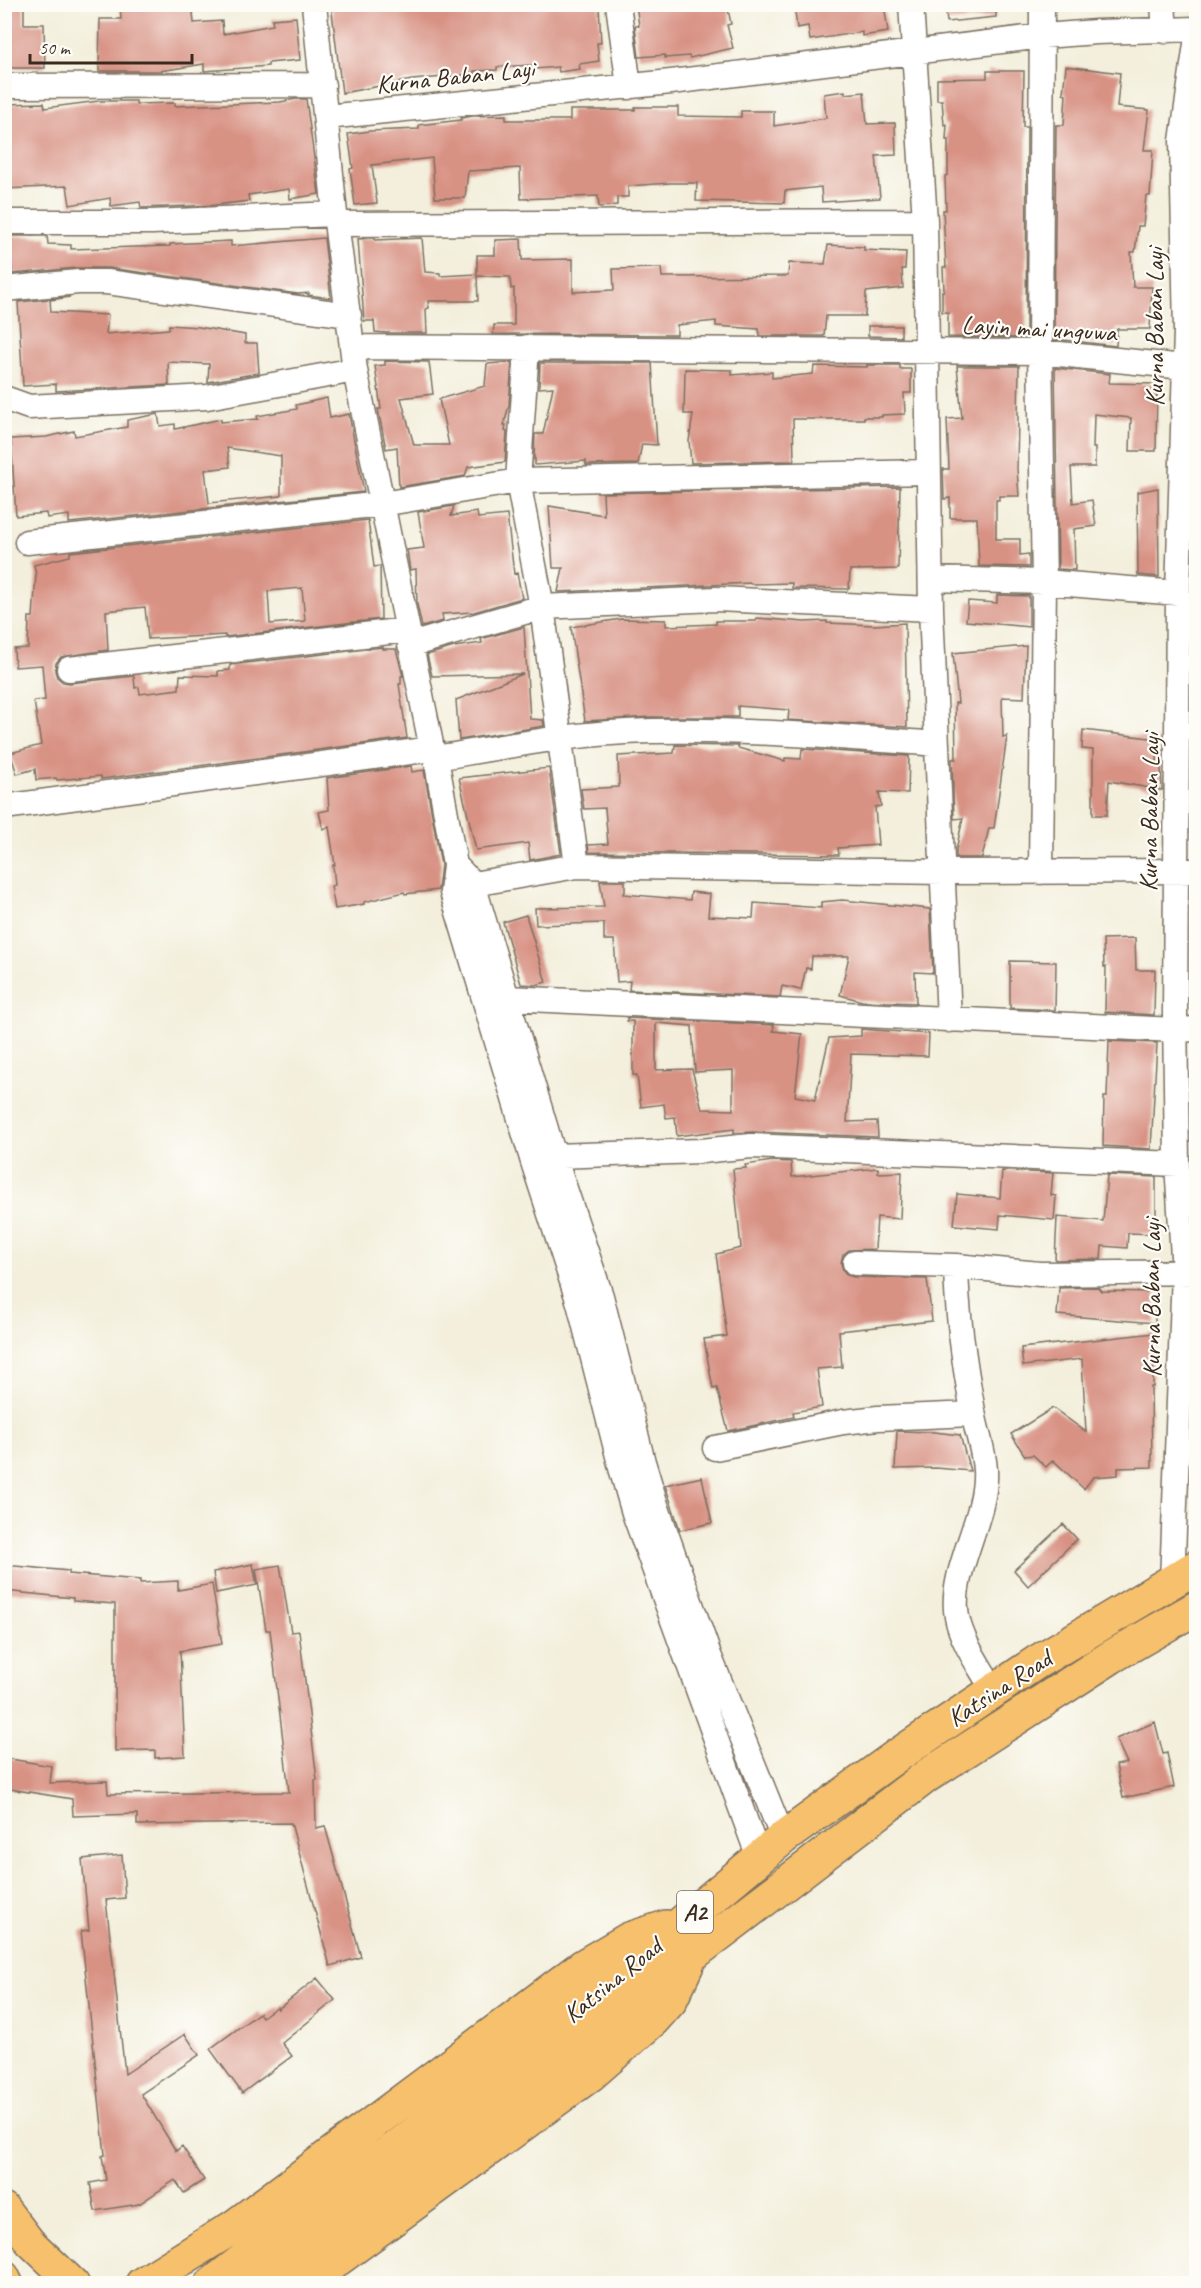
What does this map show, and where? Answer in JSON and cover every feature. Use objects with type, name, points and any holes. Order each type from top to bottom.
[{"type":"highway","name":"Katsina Road","points":[[212,2283],[302,2214],[394,2149],[605,1988],[771,1848],[895,1756],[1036,1662],[1184,1574]]},
{"type":"highway","name":"Katsina Road","points":[[259,2283],[406,2170],[564,2057],[692,1954],[928,1774],[1111,1656],[1197,1608]]},
{"type":"highway","points":[[142,2283],[236,2226],[583,1966],[629,1939],[685,1921]]},
{"type":"highway","points":[[304,2283],[590,2075],[653,2020],[670,2001],[692,1954]]},
{"type":"main road","points":[[4,2208],[30,2242],[74,2283]]},
{"type":"main road","points":[[4,2276],[8,2283]]},
{"type":"street","points":[[314,4],[353,359],[455,865],[452,892],[533,1162],[579,1303],[621,1468],[687,1663],[771,1848]]},
{"type":"street","points":[[618,4],[629,87]]},
{"type":"street","points":[[911,4],[925,220],[931,579],[949,1020]]},
{"type":"street","points":[[1041,872],[1044,582],[1040,352],[1042,4]]},
{"type":"street","points":[[1163,4],[1165,31]]},
{"type":"street","name":"Kurna Baban Layi","points":[[326,117],[629,87],[1043,36],[1197,29]]},
{"type":"street","name":"Kurna Baban Layi","points":[[1184,1574],[1190,1272],[1183,1152],[1186,1029],[1187,732],[1178,593],[1188,521],[1190,398],[1184,367],[1186,331],[1182,141],[1197,44]]},
{"type":"street","points":[[4,86],[323,85]]},
{"type":"street","points":[[4,222],[336,219],[925,220]]},
{"type":"street","points":[[4,289],[78,282],[107,282],[349,315]]},
{"type":"street","points":[[527,347],[518,481],[542,607],[577,866]]},
{"type":"street","name":"Layin mai unguwa","points":[[353,359],[527,347],[1040,352],[1184,367]]},
{"type":"street","points":[[6,392],[13,402],[30,407],[207,397],[353,359]]},
{"type":"street","points":[[27,542],[382,504],[518,481],[928,472]]},
{"type":"street","points":[[931,579],[1044,582],[1178,593]]},
{"type":"street","points":[[69,669],[409,637],[542,607],[716,599],[932,609]]},
{"type":"street","points":[[4,807],[561,737],[650,731],[751,731],[937,744]]},
{"type":"street","points":[[455,865],[473,884],[554,1156],[601,1296],[656,1505],[709,1655],[771,1848]]},
{"type":"street","points":[[473,884],[577,866],[943,872],[1187,871]]},
{"type":"street","points":[[508,998],[949,1020],[1186,1029]]},
{"type":"street","points":[[554,1156],[751,1146],[1183,1152]]},
{"type":"street","points":[[855,1263],[956,1266],[1040,1274],[1190,1272]]},
{"type":"street","points":[[956,1266],[957,1309],[973,1414],[985,1468],[985,1491],[955,1597],[957,1618],[964,1638],[993,1690]]},
{"type":"street","points":[[715,1448],[843,1422],[878,1418],[973,1414]]},
{"type":"building","points":[[4,4],[24,4],[24,24],[44,24],[45,68],[4,68]]},
{"type":"building","points":[[192,4],[194,23],[222,21],[223,34],[273,25],[272,19],[296,17],[300,60],[268,63],[268,66],[204,71],[204,64],[160,71],[99,71],[100,19],[121,19],[120,6]]},
{"type":"building","points":[[331,4],[599,4],[601,43],[597,43],[599,61],[579,64],[580,69],[559,72],[558,67],[535,69],[533,65],[497,67],[497,70],[474,71],[474,74],[412,80],[342,93]]},
{"type":"building","points":[[636,4],[727,4],[731,24],[727,25],[733,48],[690,58],[689,56],[665,58],[665,55],[639,57],[635,26],[639,26]]},
{"type":"building","points":[[794,4],[884,4],[888,32],[862,36],[862,32],[810,40],[808,26],[797,28]]},
{"type":"building","points":[[945,4],[996,4],[996,17],[947,22]]},
{"type":"building","points":[[1066,66],[1120,73],[1117,107],[1149,110],[1144,150],[1153,150],[1150,196],[1146,196],[1143,226],[1138,226],[1135,252],[1131,252],[1133,287],[1152,287],[1150,329],[1117,329],[1116,346],[1055,339],[1054,337],[1056,125],[1064,125],[1066,94],[1063,93]]},
{"type":"building","points":[[987,71],[1024,71],[1023,127],[1027,127],[1026,335],[1022,335],[1021,338],[948,337],[948,312],[942,312],[943,267],[946,267],[943,210],[946,210],[945,176],[948,175],[948,140],[946,140],[947,124],[944,125],[942,100],[937,100],[937,79],[987,78]]},
{"type":"building","points":[[845,91],[845,94],[864,92],[867,124],[895,123],[896,155],[876,156],[880,198],[822,202],[821,187],[785,191],[784,203],[696,201],[697,183],[670,183],[628,186],[628,197],[617,197],[617,205],[599,207],[598,196],[521,199],[520,168],[468,171],[465,198],[435,198],[432,158],[372,165],[377,203],[355,205],[348,134],[419,129],[419,125],[461,120],[461,118],[473,116],[506,115],[506,120],[570,120],[570,110],[635,110],[635,107],[678,107],[678,116],[741,117],[741,111],[774,111],[774,126],[826,118],[824,94]]},
{"type":"building","points":[[306,99],[319,194],[290,199],[289,189],[248,195],[249,201],[141,208],[140,202],[111,206],[110,198],[70,205],[67,186],[4,189],[4,104],[44,103],[45,108],[99,101],[136,101],[136,104],[175,103],[175,106],[280,102]]},
{"type":"building","points":[[4,236],[47,236],[48,244],[71,245],[71,249],[170,246],[170,244],[231,241],[231,246],[324,238],[331,298],[308,295],[309,293],[298,294],[109,268],[77,268],[12,274],[11,254],[4,254]]},
{"type":"building","points":[[375,238],[375,240],[422,238],[425,272],[440,273],[440,276],[477,274],[477,255],[495,255],[495,240],[521,239],[522,260],[573,259],[573,292],[614,290],[613,269],[661,268],[662,277],[788,276],[789,263],[825,264],[828,245],[906,252],[905,269],[902,269],[903,288],[866,292],[865,316],[826,316],[824,336],[760,336],[759,329],[716,326],[716,321],[677,325],[677,335],[493,334],[494,325],[514,325],[514,288],[511,289],[510,277],[477,276],[478,301],[428,301],[427,333],[386,333],[375,332],[374,321],[364,321],[358,239]]},
{"type":"building","points":[[70,297],[50,300],[51,312],[108,315],[106,334],[169,329],[169,325],[199,327],[245,335],[245,343],[257,343],[259,373],[208,382],[209,364],[168,362],[169,385],[56,391],[56,384],[23,386],[18,302]]},
{"type":"building","points":[[868,326],[901,326],[901,337],[868,336]]},
{"type":"building","points":[[385,361],[429,362],[433,394],[401,398],[414,445],[449,445],[439,399],[485,386],[487,364],[512,362],[509,405],[504,425],[506,425],[505,431],[507,432],[505,462],[468,467],[465,476],[399,487],[397,447],[386,449],[378,409],[381,409],[375,366],[385,365]]},
{"type":"building","points":[[540,363],[652,363],[657,445],[642,444],[638,464],[586,465],[586,461],[535,465],[535,434],[543,434],[553,387],[539,388]]},
{"type":"building","points":[[867,365],[900,365],[900,369],[911,369],[911,393],[904,393],[905,414],[864,417],[864,419],[793,419],[794,461],[691,463],[689,441],[693,414],[684,414],[685,369],[732,370],[732,375],[772,372],[772,378],[813,374],[814,366],[867,367]]},
{"type":"building","points":[[957,366],[1019,366],[1017,469],[1019,496],[999,496],[999,500],[996,500],[996,539],[1020,539],[1020,555],[1029,554],[1029,567],[979,566],[977,518],[950,518],[950,498],[944,499],[943,469],[949,469],[947,419],[962,418]]},
{"type":"building","points":[[1055,368],[1110,374],[1109,383],[1157,384],[1156,451],[1130,451],[1131,418],[1094,414],[1095,467],[1071,467],[1073,503],[1092,500],[1096,526],[1074,529],[1075,570],[1058,569]]},
{"type":"building","points":[[327,398],[330,418],[349,414],[364,492],[69,523],[69,515],[47,518],[46,513],[16,516],[11,439],[46,437],[74,431],[75,436],[127,427],[127,420],[158,414],[160,426],[175,424],[175,429],[221,419],[221,422],[258,419],[257,416],[297,409],[296,405]],"holes":[[[227,448],[281,456],[281,496],[209,503],[205,470],[230,467]]]},
{"type":"building","points":[[900,487],[898,569],[850,570],[849,589],[792,588],[792,583],[751,583],[558,592],[563,568],[553,568],[549,506],[604,515],[603,493]]},
{"type":"building","points":[[1158,488],[1159,577],[1138,575],[1137,492]]},
{"type":"building","points":[[454,506],[451,516],[477,512],[478,518],[507,515],[514,574],[517,573],[522,598],[474,612],[442,614],[443,621],[422,627],[417,604],[416,569],[410,570],[407,550],[424,548],[418,512]]},
{"type":"building","points":[[368,520],[374,567],[380,566],[381,619],[225,637],[225,635],[148,639],[145,607],[106,611],[108,650],[61,657],[56,663],[55,671],[57,677],[63,682],[70,683],[134,676],[135,688],[139,687],[140,694],[179,689],[180,675],[218,676],[218,671],[230,670],[230,665],[383,647],[383,649],[396,649],[403,676],[399,684],[407,738],[101,779],[101,776],[36,780],[35,769],[17,774],[10,753],[41,745],[34,701],[45,700],[42,665],[15,667],[14,649],[28,648],[29,617],[33,617],[36,575],[34,565],[70,556],[70,552]],"holes":[[[302,588],[305,621],[270,624],[268,591]]]},
{"type":"building","points":[[997,595],[1029,596],[1029,627],[966,621],[968,601],[997,603]]},
{"type":"building","points":[[757,618],[875,625],[905,623],[907,727],[788,720],[789,710],[738,706],[738,717],[652,717],[585,721],[571,627],[621,619],[666,620],[666,626],[716,624],[716,621],[756,621]]},
{"type":"building","points":[[524,627],[530,719],[543,720],[544,726],[459,740],[456,700],[523,674],[432,676],[427,655],[454,647],[482,643],[481,639]]},
{"type":"building","points":[[1026,646],[1024,698],[1002,697],[1003,737],[1007,736],[994,828],[989,828],[982,858],[956,858],[963,818],[954,819],[952,759],[956,759],[955,703],[958,703],[953,653]]},
{"type":"building","points":[[1083,730],[1158,739],[1157,765],[1161,766],[1162,790],[1109,781],[1107,815],[1093,815],[1093,750],[1082,749]]},
{"type":"building","points":[[675,745],[738,746],[738,748],[785,761],[785,758],[801,759],[802,749],[909,756],[908,793],[879,792],[881,806],[875,807],[878,845],[838,848],[839,855],[589,852],[588,845],[608,844],[605,808],[584,809],[581,789],[619,787],[618,756],[674,753]]},
{"type":"building","points":[[411,766],[412,772],[424,770],[441,865],[438,890],[405,894],[404,892],[364,902],[364,904],[335,909],[331,886],[335,885],[333,865],[335,865],[329,827],[323,829],[319,812],[329,810],[327,778]]},
{"type":"building","points":[[549,768],[561,854],[530,860],[528,843],[476,850],[459,778]]},
{"type":"building","points":[[600,881],[625,881],[623,894],[690,900],[691,892],[710,894],[708,916],[753,918],[754,903],[821,908],[821,902],[842,900],[930,909],[933,973],[915,972],[916,1003],[862,1001],[840,995],[849,956],[812,956],[811,969],[806,968],[801,990],[782,986],[780,997],[629,990],[630,981],[617,982],[614,940],[604,940],[604,923],[536,925],[535,908],[604,907]]},
{"type":"building","points":[[526,915],[546,982],[536,985],[521,984],[503,922]]},
{"type":"building","points":[[1135,938],[1136,970],[1155,970],[1154,1015],[1105,1012],[1106,967],[1104,967],[1103,939]]},
{"type":"building","points":[[1010,961],[1056,962],[1055,1010],[1010,1008]]},
{"type":"building","points":[[627,1018],[774,1025],[773,1031],[802,1034],[795,1096],[815,1100],[829,1038],[861,1036],[861,1029],[929,1034],[928,1056],[851,1054],[847,1122],[877,1121],[878,1137],[734,1133],[734,1129],[677,1136],[675,1117],[666,1118],[664,1104],[641,1107],[637,1075],[633,1075],[633,1021],[627,1021]],"holes":[[[656,1023],[692,1026],[695,1072],[733,1070],[733,1110],[702,1109],[692,1069],[656,1070]]]},
{"type":"building","points":[[1109,1041],[1157,1043],[1151,1149],[1103,1146]]},
{"type":"building","points":[[773,1161],[791,1162],[792,1177],[878,1168],[878,1173],[902,1172],[900,1219],[877,1217],[875,1249],[849,1250],[843,1255],[841,1263],[847,1275],[854,1277],[927,1279],[932,1321],[839,1331],[842,1367],[817,1369],[822,1407],[793,1412],[794,1417],[728,1431],[717,1388],[713,1389],[704,1339],[727,1336],[716,1254],[741,1248],[733,1169]]},
{"type":"building","points":[[1002,1171],[1053,1173],[1051,1195],[1056,1196],[1054,1220],[1000,1215],[999,1229],[954,1225],[957,1194],[1000,1198]]},
{"type":"building","points":[[1107,1175],[1156,1177],[1156,1234],[1128,1233],[1127,1248],[1102,1246],[1101,1259],[1055,1260],[1057,1217],[1103,1221]]},
{"type":"building","points":[[1098,1287],[1101,1291],[1155,1292],[1155,1323],[1057,1315],[1059,1288]]},
{"type":"building","points":[[1154,1333],[1153,1387],[1151,1387],[1152,1467],[1118,1468],[1118,1475],[1093,1477],[1084,1489],[1053,1460],[1046,1467],[1033,1455],[1025,1456],[1011,1434],[1053,1408],[1086,1432],[1082,1359],[1023,1366],[1021,1348]]},
{"type":"building","points":[[897,1431],[960,1435],[970,1471],[936,1468],[895,1469]]},
{"type":"building","points":[[702,1477],[712,1523],[680,1530],[665,1485]]},
{"type":"building","points":[[1063,1524],[1077,1539],[1028,1586],[1014,1570]]},
{"type":"building","points":[[253,1564],[257,1585],[216,1593],[213,1572]]},
{"type":"building","points":[[4,1565],[69,1571],[69,1574],[140,1580],[140,1583],[178,1581],[178,1590],[212,1584],[222,1644],[180,1651],[185,1756],[155,1758],[155,1750],[115,1751],[115,1604],[73,1601],[73,1598],[4,1591]]},
{"type":"building","points":[[280,1565],[291,1632],[299,1631],[317,1780],[315,1780],[316,1828],[325,1826],[361,1957],[330,1966],[291,1823],[137,1825],[137,1814],[73,1816],[72,1799],[4,1788],[4,1758],[52,1766],[50,1783],[107,1781],[108,1794],[289,1792],[270,1630],[266,1630],[256,1569]]},
{"type":"building","points":[[1155,1722],[1163,1754],[1167,1753],[1174,1787],[1123,1798],[1116,1765],[1127,1763],[1116,1739]]},
{"type":"building","points":[[122,1855],[125,1898],[106,1900],[125,2074],[185,2034],[199,2055],[141,2094],[176,2151],[182,2146],[204,2180],[184,2193],[175,2180],[139,2204],[95,2211],[90,2183],[106,2180],[81,1931],[89,1930],[82,1859]]},
{"type":"building","points":[[317,1978],[335,2000],[282,2043],[292,2056],[242,2093],[210,2049],[259,2013],[262,2017],[277,2007],[278,2009]]}]
